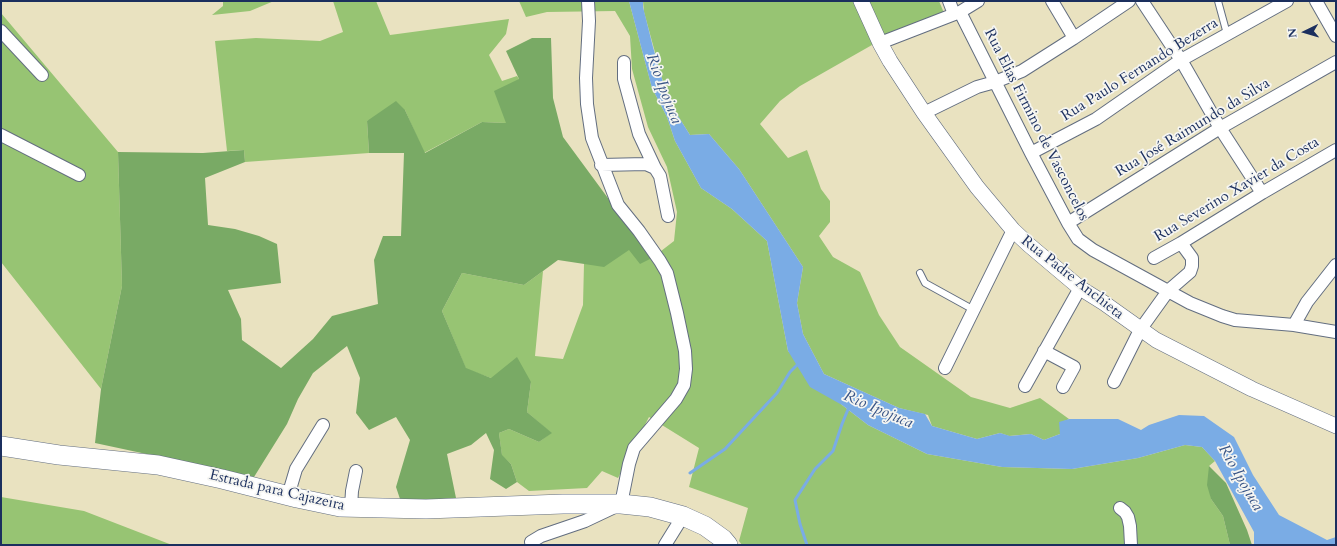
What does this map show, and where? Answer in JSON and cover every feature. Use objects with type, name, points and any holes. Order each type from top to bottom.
[{"type":"main road","name":"Estrada para Cajazeira","points":[[1,446],[59,455],[158,465],[340,507],[426,509],[563,504],[620,504],[656,508],[683,516],[705,526],[723,539],[728,545]]},
{"type":"street","points":[[530,542],[541,536],[585,521],[620,504],[634,448],[676,399],[684,384],[686,369],[685,351],[667,273],[639,231],[618,204],[601,165],[592,138],[587,104],[588,1]]},
{"type":"street","name":"Rua Padre Anchieta","points":[[861,1],[890,61],[924,113],[977,187],[1013,230],[1080,288],[1168,348],[1252,389],[1336,426]]},
{"type":"street","name":"Rua Elias Firmino de Vasconcelos","points":[[949,1],[995,82],[1068,223],[1078,239],[1093,250],[1190,303],[1222,316],[1235,320],[1294,325],[1336,332]]},
{"type":"street","points":[[880,43],[957,13],[978,1]]},
{"type":"street","points":[[1052,1],[1074,38]]},
{"type":"street","points":[[924,113],[977,87],[995,82],[1022,71],[1129,1]]},
{"type":"street","points":[[1142,1],[1181,60],[1220,128],[1262,192]]},
{"type":"street","name":"Rua Paulo Fernando Bezerra","points":[[1031,153],[1096,119],[1181,60],[1287,1]]},
{"type":"street","points":[[1316,1],[1336,36]]},
{"type":"street","points":[[1,31],[42,75]]},
{"type":"street","points":[[624,62],[624,79],[639,134],[660,176],[668,216]]},
{"type":"street","name":"Rua José Raimundo da Silva","points":[[1068,223],[1220,128],[1336,62]]},
{"type":"street","points":[[1,135],[79,176]]},
{"type":"street","name":"Rua Severino Xavier da Costa","points":[[1154,258],[1181,243],[1262,192],[1336,150]]},
{"type":"street","points":[[601,165],[646,164],[655,168]]},
{"type":"street","points":[[945,368],[1013,230]]},
{"type":"street","points":[[1114,382],[1140,330],[1168,291],[1190,272],[1192,258],[1181,243]]},
{"type":"street","points":[[1294,325],[1307,302],[1335,266]]},
{"type":"street","points":[[1025,386],[1080,288]]},
{"type":"street","points":[[1044,351],[1074,367],[1064,387]]},
{"type":"street","points":[[288,496],[296,469],[323,425]]},
{"type":"street","points":[[351,507],[352,491],[356,471]]},
{"type":"street","points":[[1120,508],[1128,517],[1131,545]]},
{"type":"street","points":[[664,545],[683,516]]},
{"type":"lane","points":[[1218,1],[1227,34]]},
{"type":"lane","points":[[920,273],[924,283],[974,310]]},
{"type":"green space","points":[[223,1],[274,1],[250,11],[212,15],[223,6]]},
{"type":"green space","points":[[333,1],[376,1],[390,35],[509,19],[506,34],[489,55],[502,81],[517,76],[519,79],[506,123],[482,122],[424,153],[405,110],[367,121],[369,153],[245,162],[244,150],[227,151],[215,41],[256,38],[320,41],[343,32]]},
{"type":"green space","points":[[519,1],[629,1],[652,88],[667,117],[675,141],[701,188],[732,209],[767,241],[788,351],[842,405],[868,425],[927,454],[1002,467],[1072,469],[1138,458],[1185,445],[1202,447],[1215,461],[1209,466],[1211,499],[1223,516],[1230,545],[742,545],[739,541],[748,508],[689,487],[699,448],[649,417],[618,478],[602,471],[587,488],[529,491],[517,482],[511,464],[502,456],[499,433],[509,429],[539,442],[551,433],[527,412],[531,382],[491,378],[466,369],[442,311],[462,273],[524,285],[543,271],[535,356],[563,359],[583,305],[584,264],[629,249],[652,258],[674,241],[677,212],[667,167],[648,127],[632,69],[630,36],[615,11],[547,12],[526,17]]},
{"type":"green space","points":[[643,1],[939,1],[944,13],[886,37],[800,86],[780,101],[760,124],[788,158],[807,150],[821,189],[830,201],[830,222],[819,236],[833,257],[860,272],[879,315],[900,347],[971,397],[1010,408],[1040,398],[1069,419],[1060,423],[1060,434],[1044,440],[1031,434],[1009,436],[1000,433],[977,439],[932,426],[928,415],[899,408],[824,374],[803,334],[797,303],[803,267],[739,169],[709,134],[690,135],[668,100],[644,12]]},
{"type":"green space","points":[[1,13],[118,152],[122,286],[101,389],[1,262]]},
{"type":"green space","points":[[532,38],[551,38],[553,98],[563,137],[652,258],[640,264],[629,250],[604,267],[558,260],[524,285],[462,273],[442,311],[466,368],[491,378],[517,357],[531,382],[527,412],[552,433],[539,442],[509,429],[499,433],[502,455],[511,464],[517,482],[506,489],[490,479],[494,450],[486,433],[471,445],[447,454],[456,498],[401,502],[396,487],[410,440],[396,417],[369,430],[356,413],[360,378],[347,346],[313,373],[298,399],[287,424],[254,477],[95,443],[101,389],[122,286],[118,152],[203,153],[244,150],[245,162],[205,178],[208,225],[235,229],[259,236],[277,244],[281,283],[228,290],[241,319],[242,340],[281,368],[313,339],[332,316],[378,304],[374,260],[383,236],[401,236],[404,153],[369,153],[367,121],[396,101],[405,110],[425,153],[482,122],[506,123],[494,91],[519,79],[506,51]]},
{"type":"green space","points":[[1209,466],[1226,483],[1252,545],[1230,545],[1223,516],[1211,499],[1207,485]]},
{"type":"green space","points":[[1,497],[84,511],[172,545],[1,545]]},
{"type":"water","name":"Rio Ipojuca","points":[[629,1],[643,1],[643,7],[653,47],[668,100],[690,135],[709,134],[739,169],[803,267],[797,303],[803,334],[824,374],[899,408],[925,414],[932,426],[977,439],[1000,433],[1010,436],[1031,434],[1044,440],[1060,434],[1059,422],[1069,419],[1118,419],[1141,430],[1149,425],[1179,415],[1204,416],[1234,437],[1253,475],[1279,515],[1327,540],[1336,537],[1336,545],[1254,545],[1254,532],[1215,461],[1202,447],[1185,445],[1138,458],[1072,469],[1002,467],[927,454],[868,425],[842,405],[810,387],[788,351],[767,241],[732,209],[701,188],[675,141],[667,117],[652,88]]},
{"type":"waterway","points":[[690,473],[725,449],[777,393],[790,372],[799,363]]},
{"type":"waterway","name":"Rio Ipojuca","points":[[807,545],[800,524],[795,500],[815,469],[833,451],[849,407]]}]
